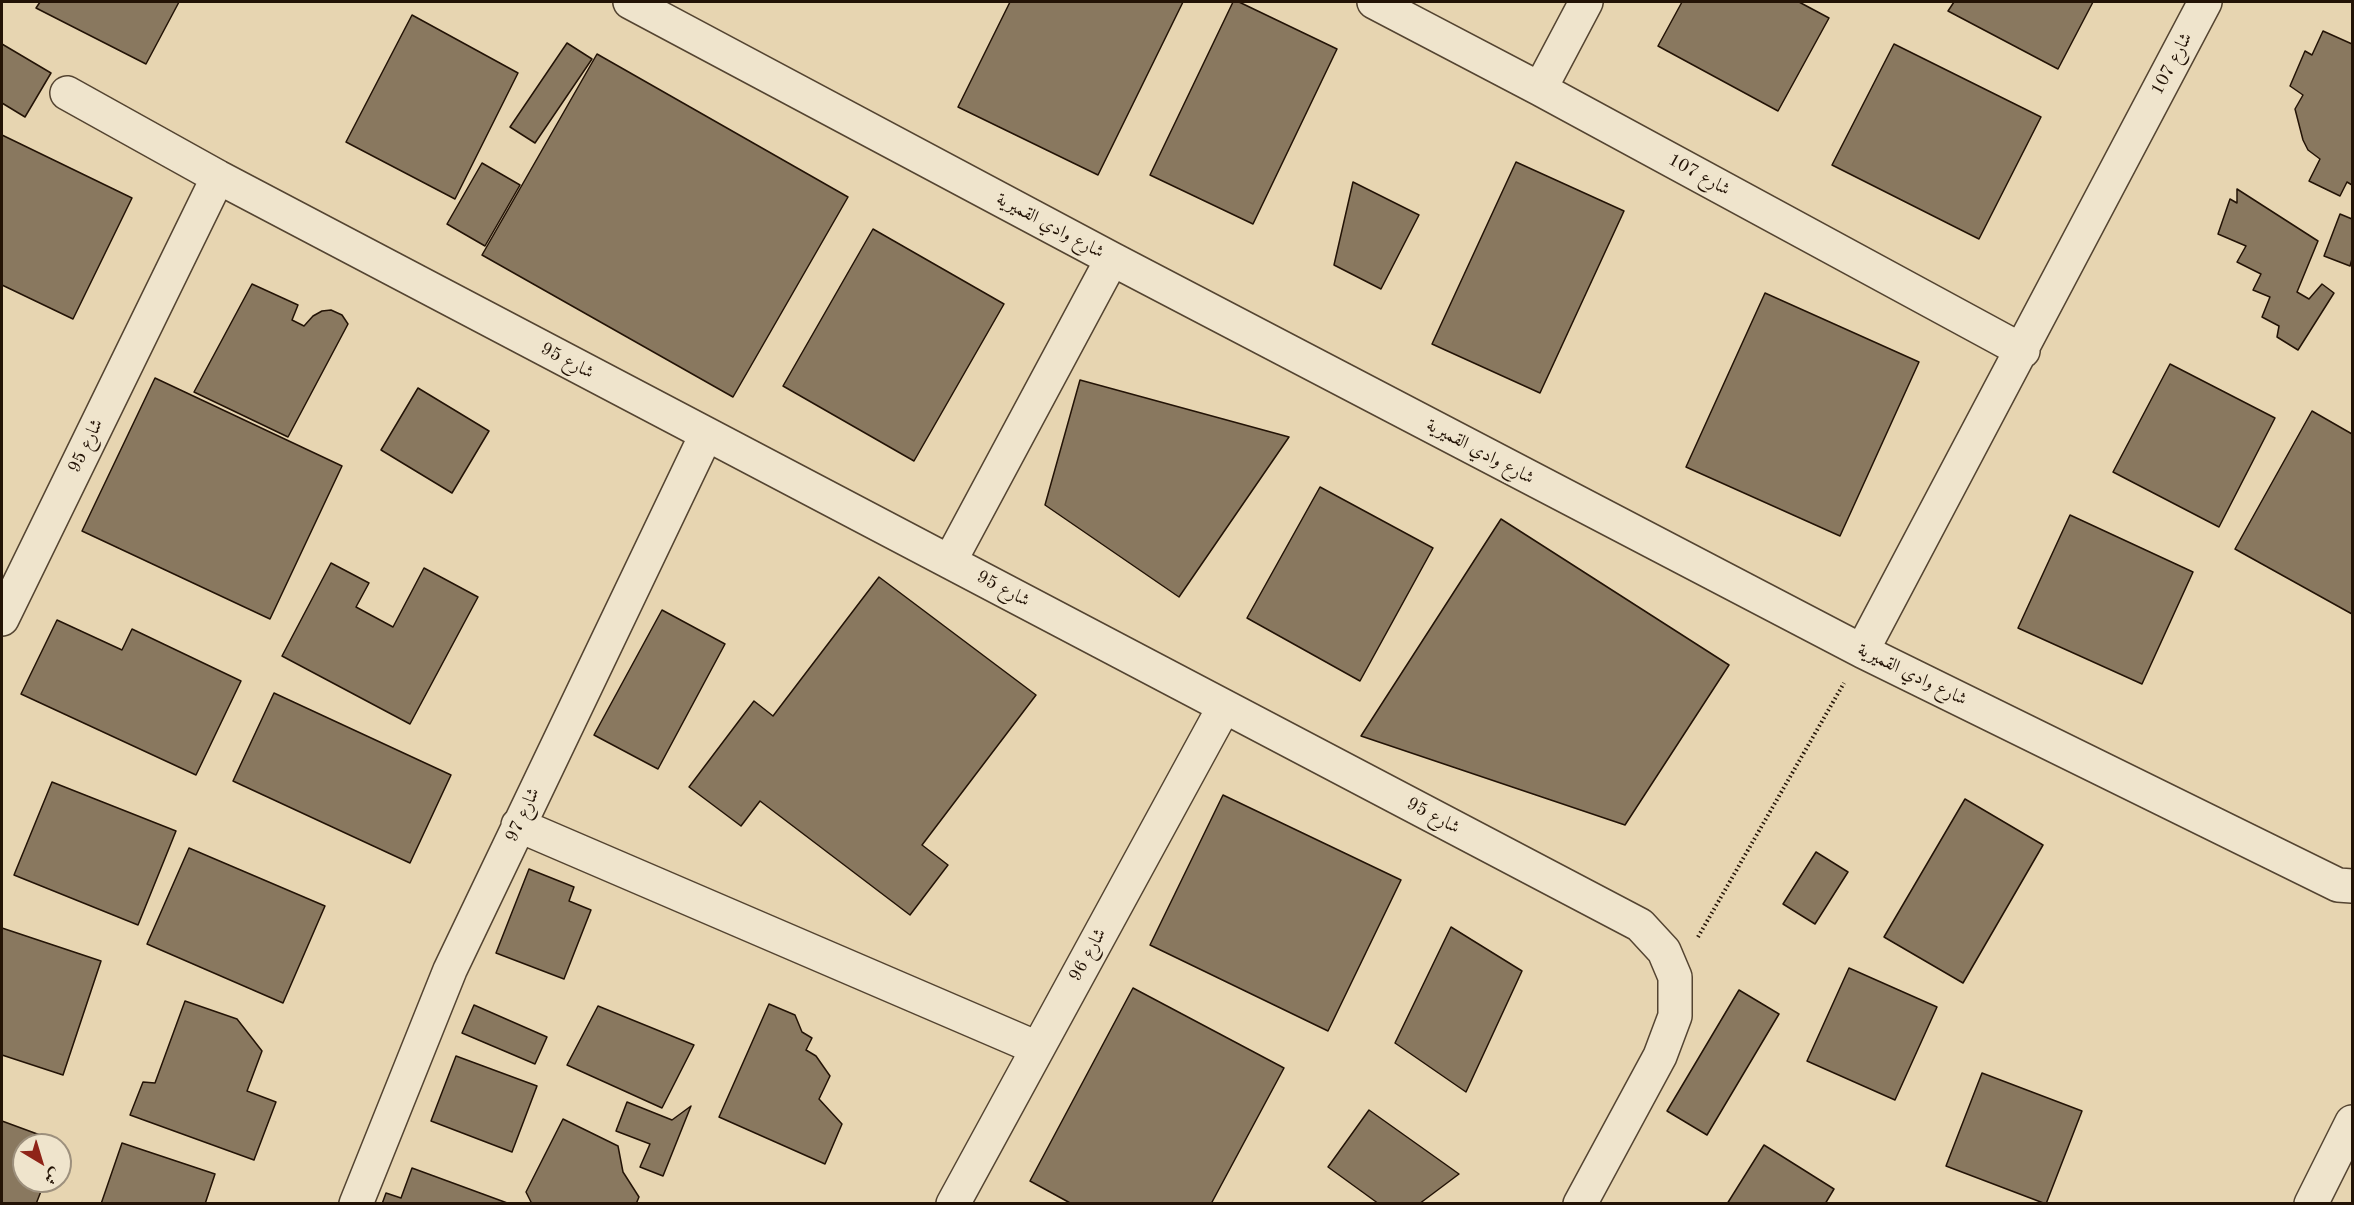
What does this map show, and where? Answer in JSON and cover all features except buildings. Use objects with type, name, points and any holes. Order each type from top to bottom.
[{"type":"street","name":"شارع وادي القميرية","points":[[630,2],[1112,260],[1862,651],[2348,892]]},
{"type":"street","name":"شارع 107","points":[[1374,2],[1540,89],[2022,351]]},
{"type":"street","points":[[1540,89],[1586,2]]},
{"type":"street","name":"شارع 107","points":[[1862,651],[2205,2]]},
{"type":"street","name":"شارع 95","points":[[67,93],[218,177],[1640,925],[1665,951],[1676,977],[1675,1016],[1660,1056],[1580,1203]]},
{"type":"street","name":"شارع 95","points":[[2,619],[218,177]]},
{"type":"street","points":[[950,561],[1112,260]]},
{"type":"street","name":"شارع 97","points":[[356,1203],[450,970],[706,435]]},
{"type":"street","name":"شارع 96","points":[[953,1203],[1224,707]]},
{"type":"street","points":[[518,825],[1037,1048]]},
{"type":"street","points":[[2310,1203],[2352,1122]]},
{"type":"path","points":[[1676,977],[1862,651]]}]
